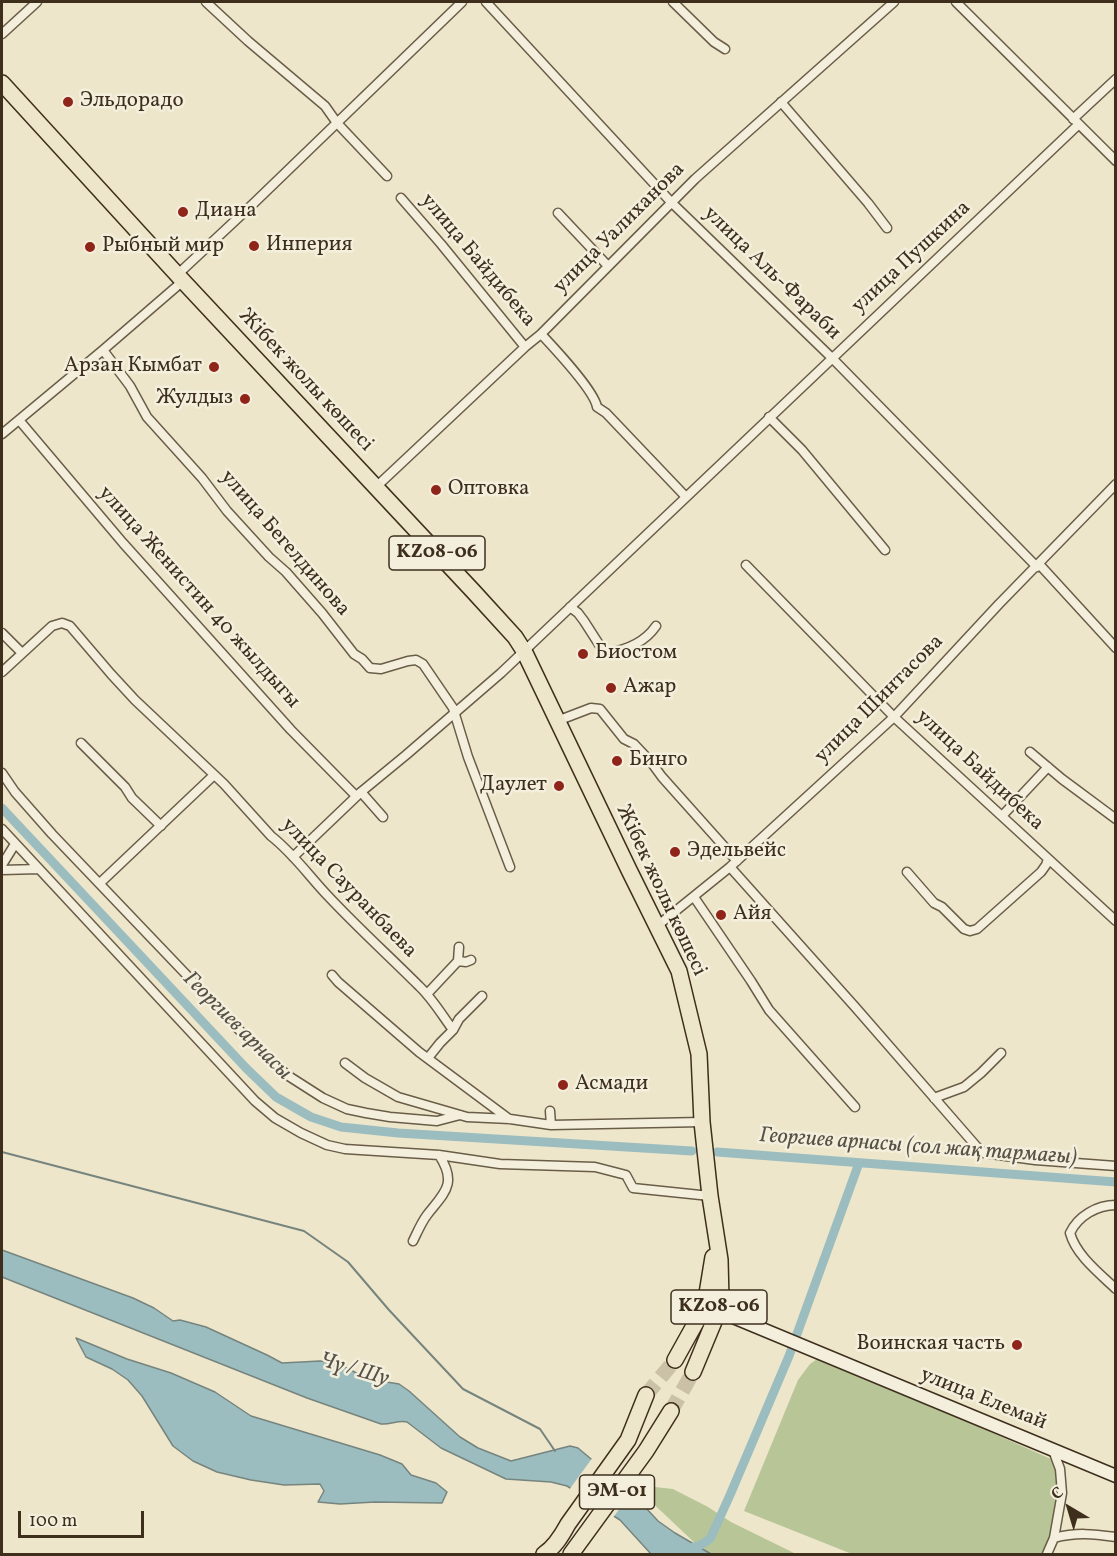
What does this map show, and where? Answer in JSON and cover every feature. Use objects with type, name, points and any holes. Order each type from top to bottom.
[{"type":"highway","name":"Жібек жолы көшесі","points":[[2,83],[180,278],[515,637],[524,651],[679,971],[699,1054],[702,1122]]},
{"type":"highway","name":"KZ08-06","points":[[693,1372],[711,1308],[716,1238],[702,1122]]},
{"type":"highway","name":"KZ08-06","points":[[675,1360],[711,1308]]},
{"type":"highway","name":"ЭМ-01","points":[[544,1554],[561,1536],[628,1440],[646,1395]]},
{"type":"highway","name":"ЭМ-01","points":[[571,1554],[646,1451],[671,1411]]},
{"type":"highway","name":"ЭМ-01","points":[[537,1554],[569,1522]]},
{"type":"highway","name":"ЭМ-01","points":[[554,1554],[566,1540],[569,1522]]},
{"type":"street","points":[[2,34],[38,2]]},
{"type":"street","points":[[206,2],[248,42],[325,106],[337,123],[387,176]]},
{"type":"street","points":[[2,434],[103,350],[180,278],[462,2]]},
{"type":"street","name":"улица Аль-Фараби","points":[[486,2],[671,201],[832,358],[1038,565],[1116,648]]},
{"type":"street","points":[[673,2],[714,42],[725,49]]},
{"type":"street","name":"улица Уалиханова","points":[[376,487],[541,334],[671,201],[894,2]]},
{"type":"street","points":[[956,2],[1116,161]]},
{"type":"street","name":"улица Пушкина","points":[[293,857],[358,794],[455,714],[524,651],[832,358],[1076,122],[1116,80]]},
{"type":"street","points":[[781,102],[868,202],[887,228]]},
{"type":"street","name":"улица Байдибека","points":[[401,198],[525,347]]},
{"type":"street","points":[[558,213],[608,266]]},
{"type":"street","name":"улица Байдибека","points":[[541,334],[578,377],[596,402],[597,407],[613,420],[686,497]]},
{"type":"street","name":"улица Бегелдинова","points":[[103,350],[130,386],[147,417],[202,478],[227,511],[315,606],[354,654],[370,668],[381,669],[408,661],[419,661],[455,714]]},
{"type":"street","points":[[769,417],[802,450],[885,550]]},
{"type":"street","name":"улица Женистин 40 жылдыгы","points":[[19,420],[123,543],[291,730],[383,817]]},
{"type":"street","name":"улица Шинтасова","points":[[657,926],[733,864],[894,717],[999,604],[1116,484]]},
{"type":"street","name":"улица Байдибека","points":[[746,565],[894,717],[1116,921]]},
{"type":"street","points":[[570,607],[578,613],[602,649],[608,653],[621,651],[636,644],[656,626]]},
{"type":"street","name":"улица Сауранбаева","points":[[2,672],[52,626],[62,623],[70,626],[135,700],[224,784],[328,897],[427,994],[453,1030]]},
{"type":"street","points":[[2,633],[21,653]]},
{"type":"street","points":[[557,721],[591,708],[600,709],[624,739],[634,744],[651,762],[733,864],[984,1153],[1035,1160],[1116,1166]]},
{"type":"street","points":[[455,714],[468,757],[510,867]]},
{"type":"street","points":[[81,743],[161,826]]},
{"type":"street","points":[[1030,752],[1116,819]]},
{"type":"street","points":[[1002,816],[1048,767]]},
{"type":"street","points":[[2,773],[15,792],[52,834],[243,1034],[287,1075],[335,1104],[366,1113],[437,1121],[460,1115]]},
{"type":"street","points":[[100,883],[214,776]]},
{"type":"street","points":[[2,829],[255,1101],[275,1118],[301,1133],[327,1145],[345,1149],[439,1155],[500,1164],[595,1167],[626,1175],[633,1188],[710,1196]]},
{"type":"street","points":[[2,864],[15,843]]},
{"type":"street","points":[[907,872],[934,903],[942,907],[964,929],[970,931],[977,929],[1007,903],[1041,872],[1048,860]]},
{"type":"street","points":[[2,870],[39,869]]},
{"type":"street","name":"Жібек жолы көшесі","points":[[694,897],[769,1010],[855,1107]]},
{"type":"street","points":[[427,994],[458,962],[459,947]]},
{"type":"street","points":[[458,962],[471,960]]},
{"type":"street","points":[[332,975],[428,1058],[510,1119]]},
{"type":"street","points":[[428,1058],[453,1030],[459,1019],[482,996]]},
{"type":"street","points":[[934,1098],[964,1087],[1001,1053]]},
{"type":"street","points":[[345,1063],[365,1078],[398,1097],[460,1115],[551,1125],[702,1122]]},
{"type":"street","points":[[550,1111],[551,1125]]},
{"type":"street","points":[[412,1241],[425,1218],[447,1188],[444,1162],[439,1155]]},
{"type":"street","points":[[423,1205],[432,1209]]},
{"type":"street","points":[[1115,1205],[1105,1205],[1086,1215],[1074,1225],[1070,1233],[1072,1242],[1116,1289]]},
{"type":"street","name":"улица Елемай","points":[[711,1308],[1116,1476]]},
{"type":"street","points":[[1047,1554],[1054,1538],[1062,1482],[1053,1450]]},
{"type":"street","points":[[1054,1538],[1086,1533],[1116,1537]]},
{"type":"green space","points":[[817,1359],[1051,1459],[1058,1469],[1057,1510],[1053,1536],[1041,1554],[852,1554],[744,1511],[798,1380],[810,1364]]},
{"type":"green space","points":[[646,1486],[673,1489],[731,1522],[796,1554],[711,1554],[698,1546],[643,1494]]},
{"type":"water","points":[[2,1250],[133,1298],[173,1321],[180,1320],[206,1327],[282,1363],[320,1361],[337,1363],[368,1379],[399,1384],[460,1437],[478,1448],[511,1461],[570,1446],[578,1448],[634,1495],[658,1521],[711,1554],[651,1554],[620,1520],[567,1486],[551,1482],[506,1479],[441,1448],[407,1422],[381,1424],[307,1398],[2,1277]]},
{"type":"water","points":[[76,1338],[215,1392],[251,1416],[380,1455],[402,1464],[411,1475],[436,1483],[447,1492],[442,1503],[340,1504],[318,1502],[324,1491],[320,1484],[284,1485],[217,1472],[193,1461],[173,1446],[142,1396],[128,1380],[112,1369],[86,1357]]},
{"type":"pier","points":[[593,1457],[633,1490],[612,1519],[569,1490]]},
{"type":"waterway","name":"Георгиев арнасы","points":[[2,808],[246,1068],[276,1097],[311,1117],[341,1127],[398,1133],[692,1151]]},
{"type":"waterway","points":[[2,1152],[304,1231],[348,1262],[389,1310],[463,1389],[540,1429],[555,1451]]},
{"type":"waterway","name":"Георгиев арнасы (сол жақ тармағы)","points":[[717,1152],[1116,1182]]},
{"type":"waterway","points":[[664,1554],[699,1546],[710,1539],[789,1356],[859,1163]]},
{"type":"tunnel","points":[[646,1395],[675,1360]]},
{"type":"tunnel","points":[[671,1411],[693,1372]]},
{"type":"place","name":"Эльдорадо","points":[[68,102]]},
{"type":"place","name":"Диана","points":[[183,212]]},
{"type":"place","name":"Инперия","points":[[254,246]]},
{"type":"place","name":"Рыбный мир","points":[[90,247]]},
{"type":"place","name":"Арзан Кымбат","points":[[214,367]]},
{"type":"place","name":"Жулдыз","points":[[245,399]]},
{"type":"place","name":"Оптовка","points":[[436,490]]},
{"type":"place","name":"Биостом","points":[[583,654]]},
{"type":"place","name":"Ажар","points":[[611,688]]},
{"type":"place","name":"Бинго","points":[[617,761]]},
{"type":"place","name":"Даулет","points":[[559,786]]},
{"type":"place","name":"Эдельвейс","points":[[675,852]]},
{"type":"place","name":"Айя","points":[[721,915]]},
{"type":"place","name":"Асмади","points":[[563,1085]]},
{"type":"place","name":"Воинская часть","points":[[1017,1345]]},
{"type":"water label","name":"Чү / Шу","points":[[354,1371]]}]
